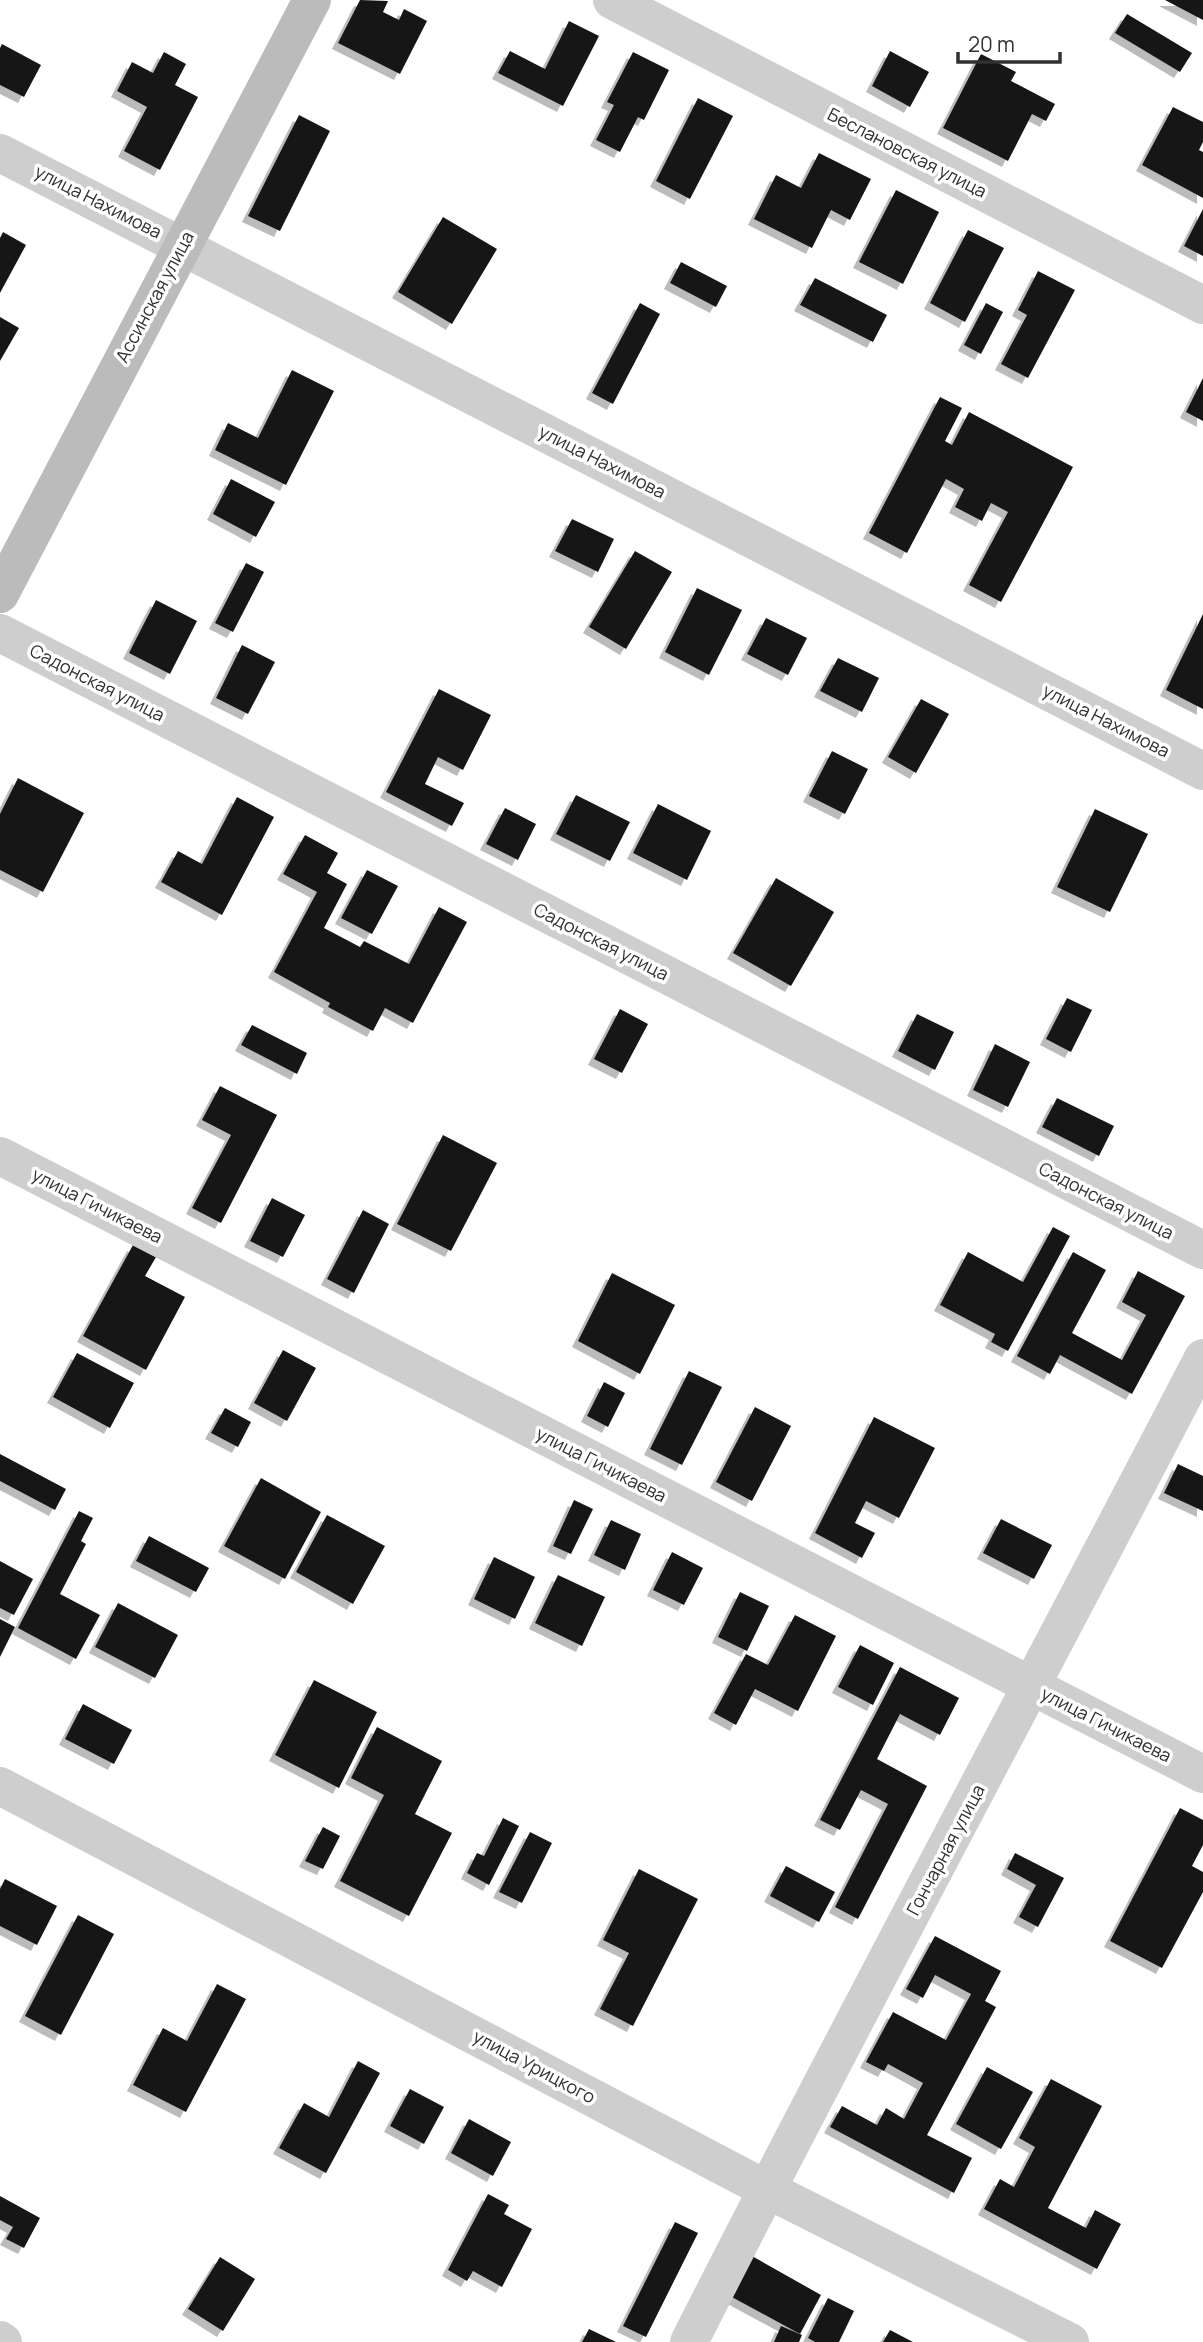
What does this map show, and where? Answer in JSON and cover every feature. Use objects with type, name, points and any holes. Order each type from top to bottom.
[{"type":"street","name":"Ассинская улица","points":[[0,594],[312,0]]},
{"type":"street","name":"Беслановская улица","points":[[612,0],[1203,305]]},
{"type":"street","name":"улица Нахимова","points":[[0,153],[1203,771]]},
{"type":"street","name":"Садонская улица","points":[[0,633],[1203,1250]]},
{"type":"street","name":"улица Гичикаева","points":[[0,1156],[1203,1774]]},
{"type":"street","name":"Гончарная улица","points":[[689,2342],[766,2189],[1203,1358]]},
{"type":"street","name":"улица Урицкого","points":[[0,1786],[766,2189],[1070,2342]]},
{"type":"building","points":[[360,0],[388,1],[383,12],[399,20],[404,9],[427,21],[400,74],[338,43]]},
{"type":"building","points":[[1165,0],[1203,0],[1203,20]]},
{"type":"building","points":[[1127,14],[1192,53],[1180,72],[1115,33]]},
{"type":"building","points":[[569,21],[599,36],[563,106],[498,73],[510,51],[545,69]]},
{"type":"building","points":[[2,44],[41,65],[24,97],[0,85]]},
{"type":"building","points":[[890,51],[929,72],[910,107],[872,86]]},
{"type":"building","points":[[164,52],[186,64],[175,85],[198,97],[160,170],[124,151],[147,107],[117,91],[132,62],[153,73]]},
{"type":"building","points":[[633,52],[669,70],[644,120],[638,117],[620,152],[596,140],[614,105],[607,102]]},
{"type":"building","points":[[981,54],[1016,72],[1011,81],[1055,104],[1046,121],[1032,114],[1008,161],[943,128]]},
{"type":"building","points":[[698,98],[733,116],[690,199],[656,181]]},
{"type":"building","points":[[1173,107],[1203,122],[1203,142],[1199,150],[1203,152],[1203,198],[1142,165]]},
{"type":"building","points":[[299,115],[330,131],[280,231],[248,216]]},
{"type":"building","points":[[819,153],[871,179],[850,220],[831,210],[812,248],[754,219],[776,175],[801,188]]},
{"type":"building","points":[[896,190],[939,212],[903,284],[859,262]]},
{"type":"building","points":[[1203,209],[1203,256],[1184,246]]},
{"type":"building","points":[[443,217],[497,249],[452,324],[398,292]]},
{"type":"building","points":[[968,230],[1004,248],[965,322],[930,303]]},
{"type":"building","points":[[3,232],[26,245],[0,293],[0,238]]},
{"type":"building","points":[[681,262],[727,286],[716,307],[670,283]]},
{"type":"building","points":[[1038,271],[1075,290],[1028,378],[1001,364],[1027,315],[1018,310]]},
{"type":"building","points":[[815,278],[887,315],[873,342],[800,305]]},
{"type":"building","points":[[640,303],[660,314],[613,404],[592,393]]},
{"type":"building","points":[[986,303],[1003,312],[981,354],[964,345]]},
{"type":"building","points":[[0,317],[19,328],[0,361]]},
{"type":"building","points":[[292,370],[334,391],[286,485],[215,450],[228,423],[258,438]]},
{"type":"building","points":[[1203,378],[1203,421],[1186,412]]},
{"type":"building","points":[[940,397],[962,408],[945,441],[952,445],[969,412],[1073,467],[1001,602],[969,585],[1008,512],[991,503],[982,521],[955,507],[964,489],[946,479],[907,553],[869,533]]},
{"type":"building","points":[[231,479],[275,502],[256,537],[213,514]]},
{"type":"building","points":[[572,519],[614,539],[598,572],[555,551]]},
{"type":"building","points":[[635,551],[672,572],[626,649],[589,627]]},
{"type":"building","points":[[246,563],[264,572],[233,632],[215,623]]},
{"type":"building","points":[[697,588],[742,610],[709,675],[665,652]]},
{"type":"building","points":[[156,600],[197,621],[170,674],[129,653]]},
{"type":"building","points":[[1203,614],[1203,709],[1166,690]]},
{"type":"building","points":[[766,618],[807,638],[788,675],[747,654]]},
{"type":"building","points":[[242,645],[275,662],[248,714],[216,698]]},
{"type":"building","points":[[838,658],[879,678],[862,712],[820,691]]},
{"type":"building","points":[[439,689],[491,715],[463,770],[438,757],[425,784],[464,803],[452,826],[386,792]]},
{"type":"building","points":[[921,699],[949,714],[916,773],[888,757]]},
{"type":"building","points":[[832,751],[868,769],[845,814],[809,796]]},
{"type":"building","points":[[18,778],[84,813],[43,892],[0,870],[0,814]]},
{"type":"building","points":[[576,795],[630,822],[610,861],[556,834]]},
{"type":"building","points":[[237,797],[274,817],[222,915],[161,882],[178,851],[202,864]]},
{"type":"building","points":[[658,804],[711,831],[687,880],[633,853]]},
{"type":"building","points":[[505,808],[536,824],[518,860],[486,844]]},
{"type":"building","points":[[1095,809],[1148,834],[1110,912],[1057,887]]},
{"type":"building","points":[[305,835],[338,853],[327,873],[347,884],[324,928],[360,947],[364,941],[409,964],[439,907],[467,922],[413,1023],[385,1008],[373,1031],[328,1007],[330,1003],[274,972],[317,892],[283,874]]},
{"type":"building","points":[[367,870],[398,886],[372,934],[341,918]]},
{"type":"building","points":[[776,878],[834,912],[791,986],[733,953]]},
{"type":"building","points":[[1067,998],[1092,1010],[1071,1052],[1046,1039]]},
{"type":"building","points":[[620,1009],[648,1024],[622,1073],[594,1059]]},
{"type":"building","points":[[917,1014],[954,1032],[935,1070],[898,1051]]},
{"type":"building","points":[[252,1025],[307,1053],[297,1074],[241,1045]]},
{"type":"building","points":[[995,1044],[1030,1062],[1008,1107],[973,1090]]},
{"type":"building","points":[[220,1086],[277,1115],[221,1223],[192,1208],[231,1135],[202,1120]]},
{"type":"building","points":[[1057,1098],[1114,1126],[1099,1156],[1042,1127]]},
{"type":"building","points":[[443,1135],[497,1163],[451,1251],[397,1224]]},
{"type":"building","points":[[272,1198],[305,1215],[283,1257],[250,1241]]},
{"type":"building","points":[[363,1210],[389,1224],[354,1293],[327,1279]]},
{"type":"building","points":[[1053,1227],[1070,1236],[1008,1351],[991,1342],[995,1334],[940,1305],[968,1252],[1023,1282]]},
{"type":"building","points":[[133,1245],[156,1257],[145,1276],[185,1297],[146,1370],[83,1336]]},
{"type":"building","points":[[1073,1252],[1106,1270],[1072,1333],[1122,1360],[1146,1315],[1122,1302],[1138,1271],[1185,1296],[1132,1394],[1060,1355],[1050,1374],[1017,1356]]},
{"type":"building","points":[[612,1273],[675,1305],[640,1374],[578,1341]]},
{"type":"building","points":[[283,1350],[316,1368],[287,1421],[254,1403]]},
{"type":"building","points":[[77,1353],[134,1383],[110,1428],[53,1397]]},
{"type":"building","points":[[689,1371],[722,1387],[682,1465],[650,1449]]},
{"type":"building","points":[[604,1382],[625,1393],[608,1427],[587,1416]]},
{"type":"building","points":[[755,1407],[791,1426],[752,1501],[716,1482]]},
{"type":"building","points":[[225,1408],[251,1422],[238,1447],[211,1433]]},
{"type":"building","points":[[874,1417],[935,1448],[899,1518],[866,1501],[855,1523],[875,1533],[862,1558],[815,1533]]},
{"type":"building","points":[[0,1454],[66,1489],[55,1510],[0,1481]]},
{"type":"building","points":[[1178,1464],[1203,1476],[1203,1511],[1164,1493]]},
{"type":"building","points":[[261,1478],[321,1512],[285,1579],[224,1546]]},
{"type":"building","points":[[574,1500],[593,1509],[571,1554],[553,1546]]},
{"type":"building","points":[[79,1511],[93,1518],[81,1541],[86,1544],[60,1594],[100,1615],[76,1659],[18,1628]]},
{"type":"building","points":[[327,1515],[385,1546],[353,1604],[296,1572]]},
{"type":"building","points":[[1001,1519],[1052,1545],[1034,1579],[983,1553]]},
{"type":"building","points":[[611,1520],[641,1534],[625,1570],[594,1555]]},
{"type":"building","points":[[149,1536],[209,1568],[196,1592],[136,1561]]},
{"type":"building","points":[[672,1552],[703,1568],[684,1605],[653,1590]]},
{"type":"building","points":[[494,1557],[535,1577],[515,1619],[474,1599]]},
{"type":"building","points":[[0,1561],[33,1579],[14,1615],[0,1608]]},
{"type":"building","points":[[558,1575],[605,1597],[582,1646],[535,1623]]},
{"type":"building","points":[[740,1592],[769,1606],[747,1651],[718,1637]]},
{"type":"building","points":[[118,1603],[178,1635],[155,1678],[95,1647]]},
{"type":"building","points":[[795,1615],[836,1636],[798,1711],[755,1689],[736,1725],[714,1713],[746,1654],[768,1665]]},
{"type":"building","points":[[0,1619],[15,1627],[0,1657]]},
{"type":"building","points":[[860,1645],[894,1663],[873,1705],[838,1687]]},
{"type":"building","points":[[900,1667],[959,1698],[940,1735],[900,1714],[877,1759],[927,1786],[858,1919],[835,1907],[888,1804],[861,1790],[840,1830],[820,1820]]},
{"type":"building","points":[[314,1680],[377,1712],[339,1788],[275,1755]]},
{"type":"building","points":[[83,1704],[132,1730],[114,1764],[65,1739]]},
{"type":"building","points":[[377,1727],[442,1761],[415,1814],[452,1833],[409,1916],[340,1881],[384,1795],[351,1778]]},
{"type":"building","points":[[1180,1808],[1203,1820],[1203,1845],[1192,1866],[1203,1872],[1203,1892],[1162,1968],[1110,1941]]},
{"type":"building","points":[[503,1818],[519,1826],[489,1885],[467,1873],[477,1853],[484,1856]]},
{"type":"building","points":[[323,1827],[340,1836],[323,1869],[305,1861]]},
{"type":"building","points":[[530,1832],[552,1843],[522,1903],[499,1892]]},
{"type":"building","points":[[1015,1853],[1064,1878],[1038,1927],[1019,1917],[1036,1885],[1007,1869]]},
{"type":"building","points":[[786,1866],[835,1892],[819,1922],[770,1896]]},
{"type":"building","points":[[639,1869],[698,1899],[633,2026],[600,2009],[629,1953],[603,1940]]},
{"type":"building","points":[[5,1879],[57,1906],[37,1945],[0,1926],[0,1889]]},
{"type":"building","points":[[78,1915],[114,1934],[61,2035],[25,2016]]},
{"type":"building","points":[[935,1936],[1001,1971],[985,2001],[996,2007],[927,2135],[972,2158],[954,2193],[830,2127],[842,2106],[877,2125],[886,2108],[904,2119],[923,2083],[888,2064],[884,2071],[866,2062],[893,2012],[946,2040],[971,1994],[935,1975],[923,1998],[906,1989]]},
{"type":"building","points":[[217,1984],[246,1999],[186,2112],[133,2085],[163,2028],[187,2041]]},
{"type":"building","points":[[358,2061],[380,2073],[326,2173],[279,2148],[304,2103],[329,2117]]},
{"type":"building","points":[[987,2067],[1033,2092],[1001,2149],[956,2124]]},
{"type":"building","points":[[1051,2079],[1102,2106],[1048,2208],[1086,2228],[1095,2210],[1121,2224],[1097,2269],[984,2209],[1000,2179],[1014,2187],[1035,2147],[1019,2138]]},
{"type":"building","points":[[410,2089],[444,2107],[424,2144],[390,2126]]},
{"type":"building","points":[[469,2119],[511,2142],[493,2176],[451,2153]]},
{"type":"building","points":[[488,2194],[509,2205],[504,2214],[532,2229],[502,2287],[473,2271],[467,2281],[448,2270]]},
{"type":"building","points":[[0,2196],[40,2218],[24,2248],[6,2239],[13,2227],[0,2220]]},
{"type":"building","points":[[675,2222],[698,2233],[646,2337],[623,2326]]},
{"type":"building","points":[[752,2256],[821,2295],[800,2334],[730,2296]]},
{"type":"building","points":[[220,2257],[255,2279],[223,2331],[188,2309]]},
{"type":"building","points":[[828,2298],[854,2311],[839,2342],[815,2342],[808,2338]]},
{"type":"building","points":[[781,2326],[802,2335],[799,2342],[774,2342]]},
{"type":"building","points":[[589,2329],[616,2342],[582,2342]]},
{"type":"building","points":[[890,2330],[913,2342],[883,2342]]}]
